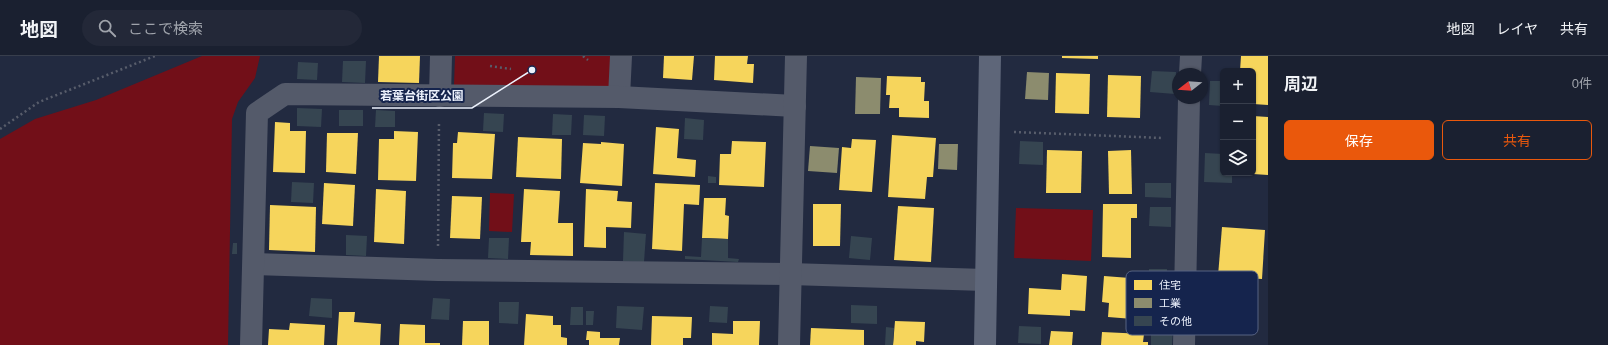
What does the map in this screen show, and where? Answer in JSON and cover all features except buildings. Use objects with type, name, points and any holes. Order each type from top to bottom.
[{"type":"street","points":[[440,56],[440,96]]},
{"type":"street","points":[[619,97],[621,56]]},
{"type":"street","points":[[789,345],[796,56]]},
{"type":"street","points":[[985,345],[990,56]]},
{"type":"street","points":[[1190,68],[1191,56]]},
{"type":"street","points":[[251,345],[257,112],[285,94],[619,97],[795,106]]},
{"type":"street","points":[[1185,271],[1189,104]]},
{"type":"street","points":[[254,264],[438,270],[790,274],[985,280]]},
{"type":"street","points":[[1184,335],[1184,345]]},
{"type":"path","points":[[0,129],[39,102],[155,56]]},
{"type":"path","points":[[583,56],[588,60]]},
{"type":"path","points":[[438,270],[440,96]]},
{"type":"path","points":[[1014,132],[1188,139]]},
{"type":"shaded area","points":[[202,56],[260,56],[255,78],[238,102],[232,119],[228,345],[0,345],[0,139],[35,119],[96,100]]},
{"type":"shaded area","points":[[455,56],[611,56],[610,87],[454,85]]},
{"type":"shaded area","points":[[490,193],[514,194],[512,232],[489,231]]},
{"type":"shaded area","points":[[1016,208],[1093,210],[1091,261],[1014,258]]},
{"type":"place","name":"若葉台街区公園","points":[[532,70]]}]
